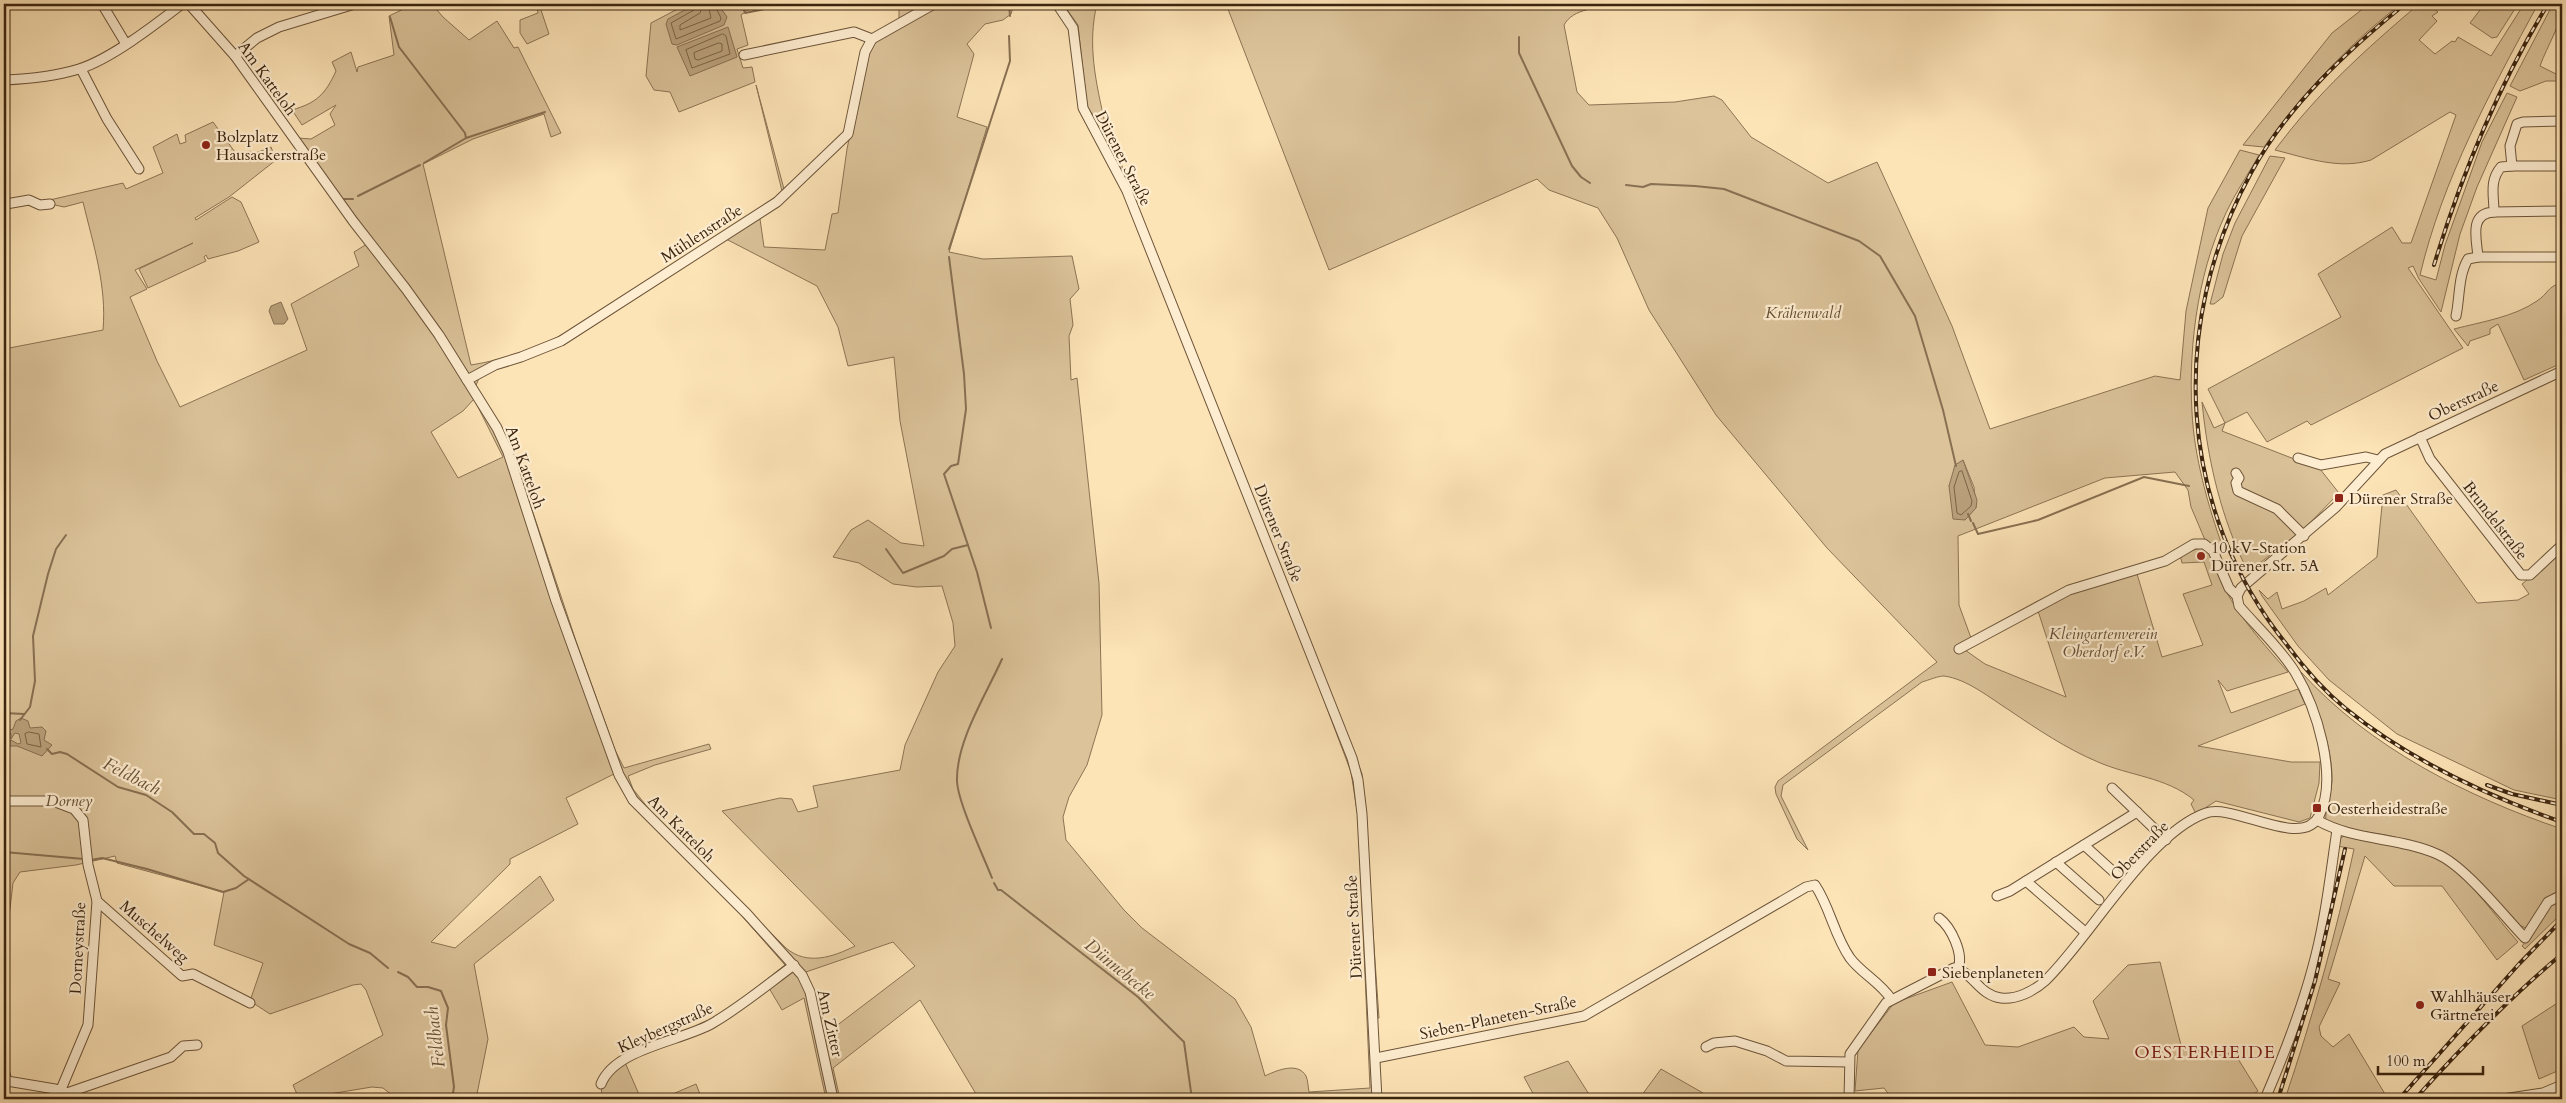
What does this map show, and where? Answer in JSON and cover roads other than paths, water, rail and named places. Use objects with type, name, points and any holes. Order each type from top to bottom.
[{"type":"street","points":[[102,4],[126,44]]},
{"type":"street","points":[[4,80],[80,69],[126,44],[182,4]]},
{"type":"street","name":"Am Katteloh","points":[[189,4],[235,56],[303,153],[439,335],[497,428],[508,452],[556,601],[620,775],[633,800],[747,914]]},
{"type":"street","points":[[235,56],[257,38],[279,27],[355,4]]},
{"type":"street","points":[[744,55],[854,32],[872,39],[934,4]]},
{"type":"street","name":"Dürener Straße","points":[[1057,4],[1073,28],[1083,108],[1127,191],[1352,758],[1358,780],[1362,814],[1377,1099]]},
{"type":"street","name":"Mühlenstraße","points":[[467,380],[495,365],[521,358],[561,341],[777,202],[848,134],[865,52],[872,39]]},
{"type":"street","points":[[80,69],[107,119],[139,169]]},
{"type":"street","points":[[2512,166],[2510,146],[2517,124],[2523,122],[2562,121]]},
{"type":"street","points":[[2494,212],[2491,191],[2495,178],[2501,168],[2512,166],[2562,166]]},
{"type":"street","points":[[4,201],[6,204],[29,200],[40,205],[50,204]]},
{"type":"street","points":[[2478,257],[2475,240],[2476,223],[2482,216],[2494,212],[2562,211]]},
{"type":"street","points":[[2456,316],[2461,293],[2461,276],[2468,259],[2478,257],[2562,256]]},
{"type":"street","name":"Oberstraße","points":[[2237,596],[2241,588],[2336,507],[2378,460],[2390,451],[2562,371]]},
{"type":"street","name":"Brundelstraße","points":[[2420,437],[2430,459],[2521,575],[2530,575],[2562,545]]},
{"type":"street","points":[[2298,458],[2321,465],[2366,457],[2378,460]]},
{"type":"street","points":[[2236,473],[2239,478],[2236,483],[2238,491],[2276,509],[2304,536]]},
{"type":"street","points":[[1959,649],[2069,590],[2165,562],[2194,544],[2204,544],[2214,551],[2229,588],[2237,596],[2239,606],[2294,670],[2315,719],[2325,756],[2326,784],[2322,810],[2317,820],[2337,830],[2388,839],[2438,854],[2456,865],[2525,938],[2548,902],[2562,895]]},
{"type":"street","points":[[2112,788],[2166,840]]},
{"type":"street","name":"Dorneystraße","points":[[4,800],[53,801],[74,809],[82,820],[87,861],[97,901],[88,1025],[59,1095]]},
{"type":"street","name":"Oberstraße","points":[[1958,968],[1984,992],[1993,996],[2002,998],[2022,995],[2044,982],[2085,932],[2121,878],[2184,825],[2206,813],[2215,811],[2290,828],[2305,828],[2317,820]]},
{"type":"street","points":[[1997,896],[2026,881],[2137,812]]},
{"type":"street","points":[[2266,1099],[2303,999],[2312,968],[2326,905],[2337,830]]},
{"type":"street","points":[[2084,845],[2121,878]]},
{"type":"street","points":[[2056,862],[2099,900]]},
{"type":"street","points":[[2026,881],[2085,932]]},
{"type":"street","name":"Sieben-Planeten-Straße","points":[[1376,1058],[1575,1019],[1806,887],[1815,885],[1822,896],[1832,923],[1848,956],[1891,999]]},
{"type":"street","name":"Muschelweg","points":[[97,901],[182,976],[193,974],[250,1003]]},
{"type":"street","name":"Am Zitter","points":[[747,914],[794,965],[810,992],[833,1099]]},
{"type":"street","points":[[1849,1099],[1849,1062],[1853,1046],[1891,999],[1950,969],[1958,968],[1960,958],[1947,924],[1939,918]]},
{"type":"street","name":"Kleybergstraße","points":[[601,1084],[606,1075],[624,1060],[711,1024],[742,1004],[794,965]]},
{"type":"street","points":[[1706,1047],[1714,1043],[1735,1041],[1767,1051],[1786,1061],[1849,1062]]},
{"type":"street","points":[[4,1070],[6,1082],[59,1095],[171,1057],[183,1046],[197,1045]]},
{"type":"street","points":[[2503,1099],[2543,1093],[2562,1084]]},
{"type":"water","points":[[696,4],[718,4],[727,17],[724,25],[677,45],[672,44],[666,24],[668,19]]},
{"type":"water","points":[[728,27],[737,57],[690,76],[677,47]]},
{"type":"water","points":[[281,302],[288,319],[284,324],[274,324],[269,311],[271,306]]},
{"type":"water","points":[[1963,460],[1977,500],[1976,508],[1965,520],[1953,519],[1949,486],[1955,465]]},
{"type":"water","points":[[21,718],[28,721],[30,728],[42,727],[46,731],[44,740],[52,745],[42,756],[17,746],[8,746],[11,740],[18,744],[21,743],[19,734],[15,733],[11,739],[11,734],[7,731],[13,729],[16,721]]},
{"type":"waterway","points":[[742,4],[745,13],[789,4]]},
{"type":"waterway","points":[[1009,4],[1010,16]]},
{"type":"waterway","points":[[390,17],[399,47],[465,133],[466,138]]},
{"type":"waterway","points":[[949,249],[1010,61],[1009,36]]},
{"type":"waterway","points":[[1519,37],[1519,53],[1572,166],[1581,177],[1590,183]]},
{"type":"waterway","points":[[424,163],[466,138],[545,112]]},
{"type":"waterway","points":[[358,196],[420,165]]},
{"type":"waterway","points":[[1626,185],[1643,187],[1651,184],[1724,189],[1859,241],[1880,256],[1915,316],[1943,410],[1956,466]]},
{"type":"waterway","points":[[343,199],[353,199]]},
{"type":"waterway","points":[[949,257],[964,374],[966,409],[958,464],[951,466],[944,474],[977,572],[991,628]]},
{"type":"waterway","points":[[1973,523],[1978,534],[2038,520],[2144,477],[2189,486]]},
{"type":"waterway","points":[[1968,514],[1971,521]]},
{"type":"waterway","name":"Feldbach","points":[[20,720],[30,707],[35,681],[33,636],[48,574],[56,549],[66,535]]},
{"type":"waterway","points":[[886,549],[903,573],[944,556],[952,549],[968,545]]},
{"type":"waterway","name":"Dünnebecke","points":[[992,878],[966,815],[958,791],[957,781],[961,750],[973,718],[1002,659]]},
{"type":"waterway","points":[[4,713],[24,714]]},
{"type":"waterway","name":"Feldbach","points":[[47,749],[52,754],[60,752],[67,754],[118,787],[146,795],[172,812],[194,834],[204,834],[215,843],[218,853],[244,876],[349,944],[370,953],[388,968]]},
{"type":"waterway","points":[[4,852],[84,859]]},
{"type":"waterway","points":[[91,860],[102,858],[147,869],[223,892],[236,888],[249,879]]},
{"type":"waterway","name":"Dünnebecke","points":[[994,883],[998,890],[1001,890],[1138,997],[1184,1042],[1192,1099]]},
{"type":"waterway","name":"Feldbach","points":[[398,972],[408,977],[417,987],[428,987],[441,991],[448,1008],[446,1025],[454,1087],[452,1099]]},
{"type":"railway","points":[[2405,4],[2340,60],[2300,102],[2266,148],[2251,173],[2224,231],[2206,292],[2197,353],[2197,415],[2205,476],[2223,535],[2250,592],[2293,654],[2329,694],[2370,727],[2421,760],[2476,788],[2562,822]]},
{"type":"railway","points":[[2434,265],[2469,164],[2497,98],[2548,4]]},
{"type":"railway","points":[[2487,785],[2512,794],[2562,805]]},
{"type":"railway","points":[[2278,1099],[2315,981],[2345,849]]},
{"type":"railway","points":[[2399,1099],[2519,964],[2562,920]]},
{"type":"railway","points":[[2415,1099],[2486,1024],[2562,954]]},
{"type":"place","name":"Bolzplatz Hausackerstraße","points":[[206,145]]},
{"type":"place","name":"Dürener Straße","points":[[2339,498]]},
{"type":"place","name":"10 kV-Station Dürener Str. 5A","points":[[2201,556]]},
{"type":"place","name":"Oesterheidestraße","points":[[2317,808]]},
{"type":"place","name":"Siebenplaneten","points":[[1932,972]]},
{"type":"place","name":"Wahlhäuser Gärtnerei","points":[[2420,1005]]},
{"type":"district","name":"OESTERHEIDE","points":[[2205,1052]]},
{"type":"park label","name":"Krähenwald","points":[[1803,312]]},
{"type":"park label","name":"Kleingartenverein Oberdorf e.V.","points":[[2103,642]]},
{"type":"park label","name":"Dorney","points":[[69,800]]}]
